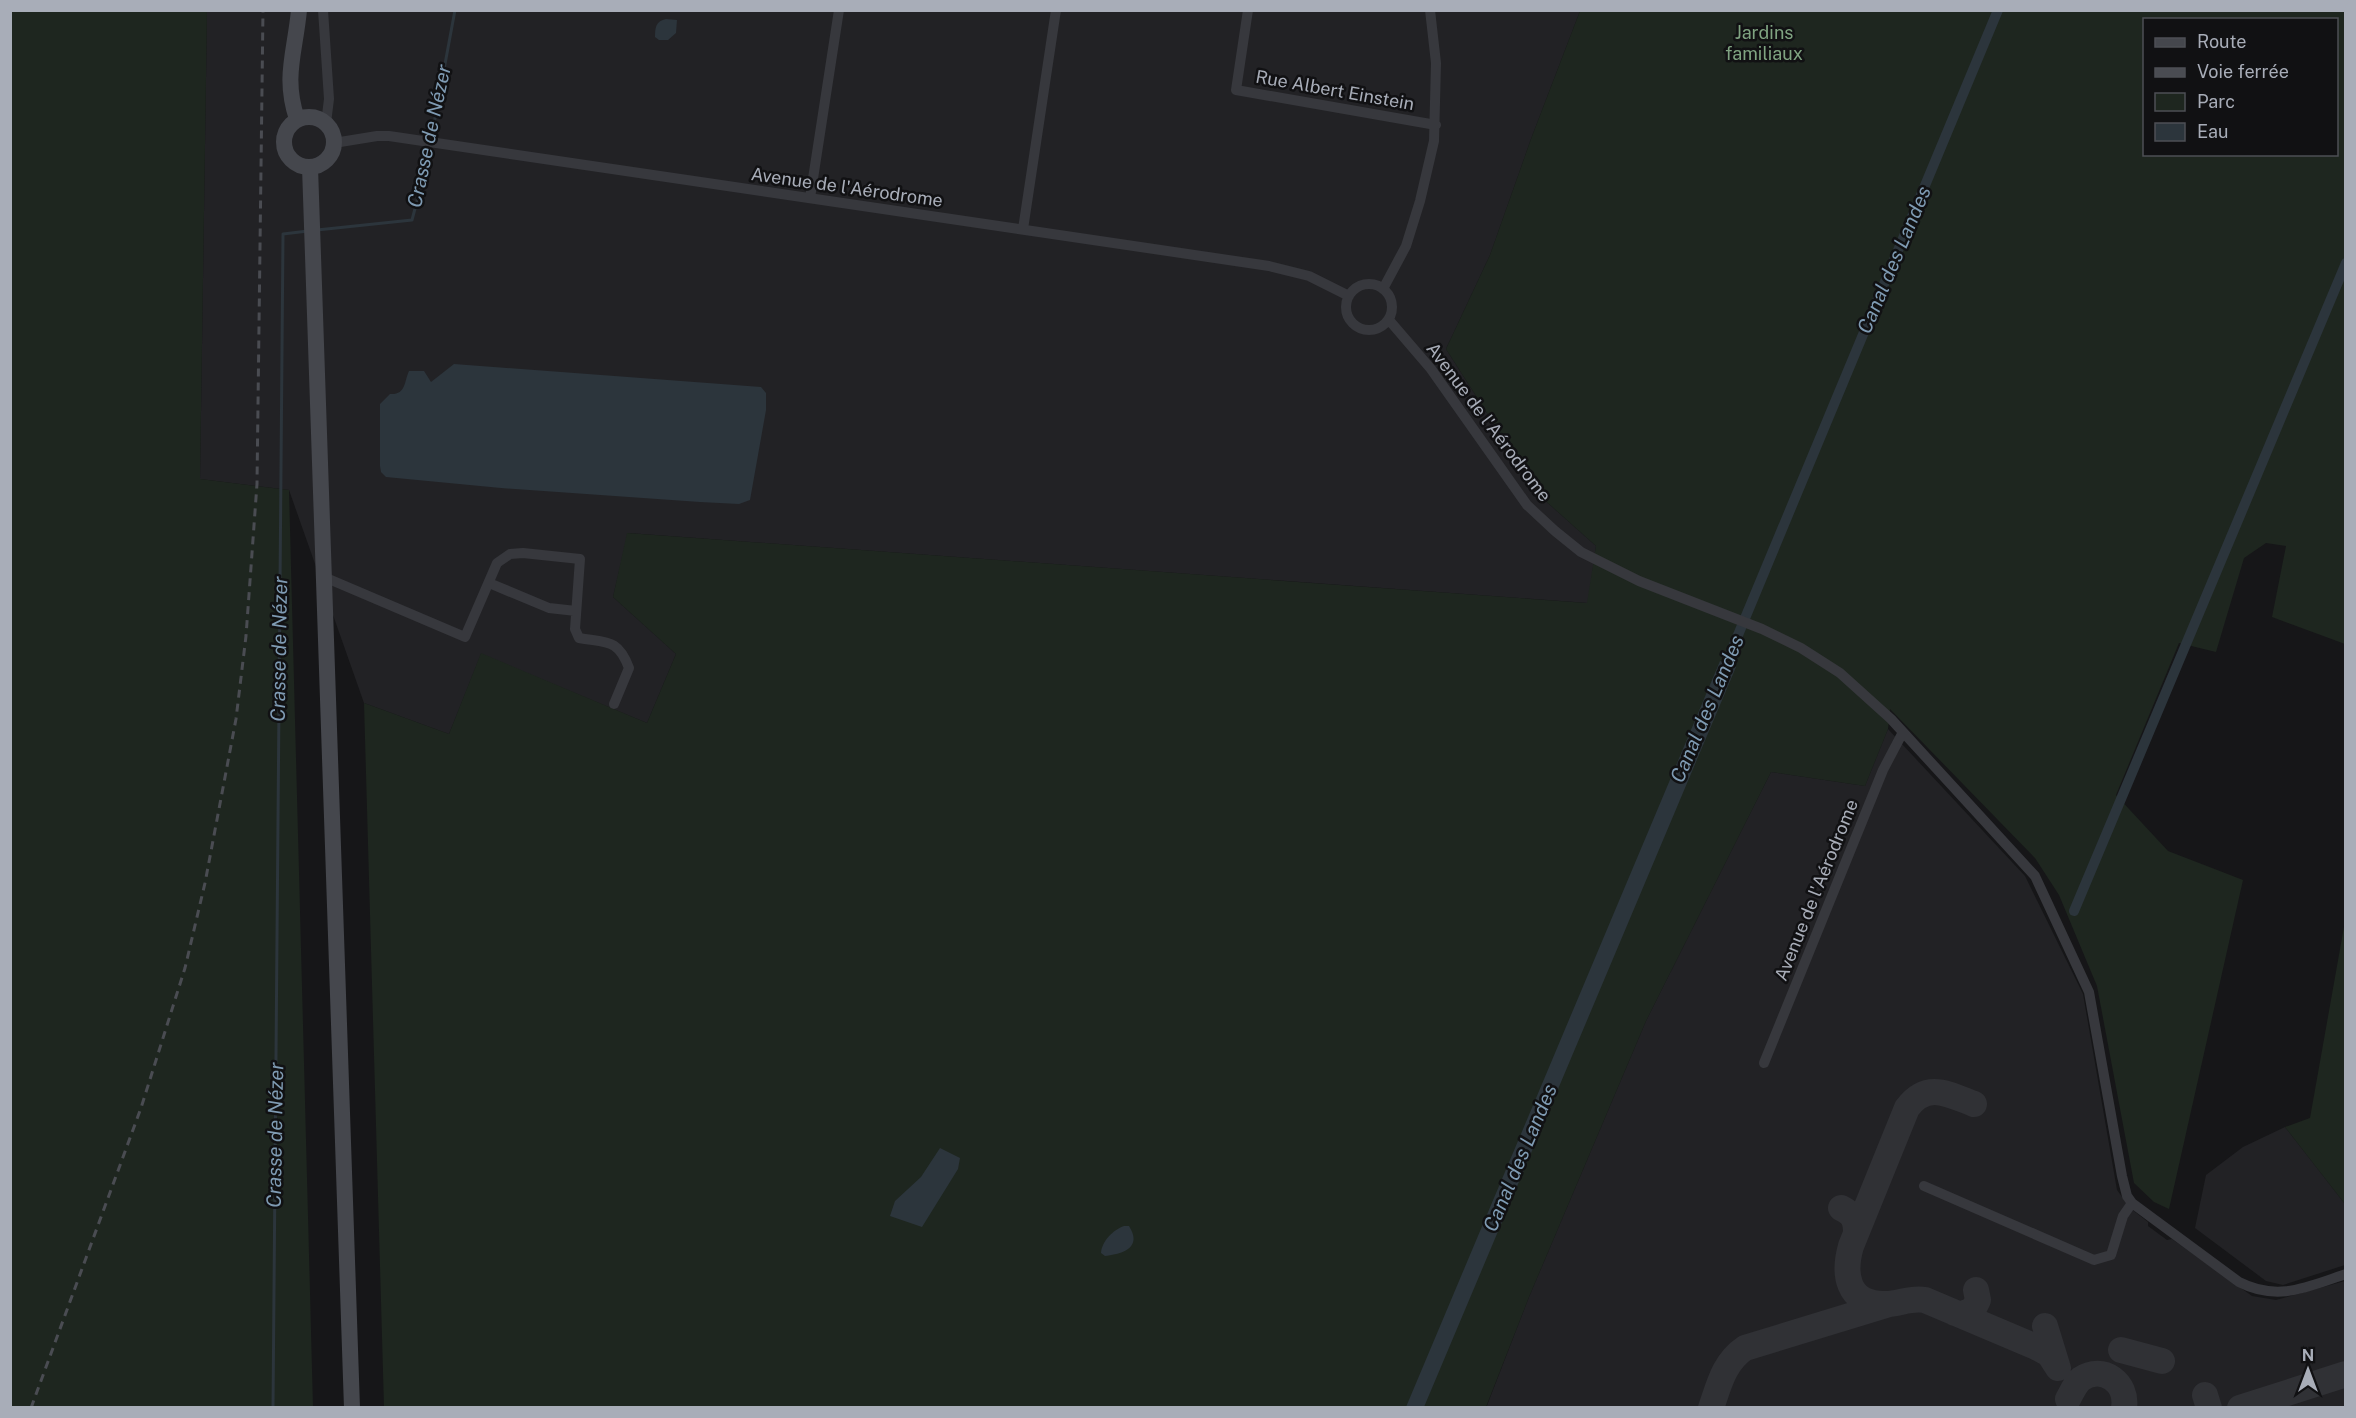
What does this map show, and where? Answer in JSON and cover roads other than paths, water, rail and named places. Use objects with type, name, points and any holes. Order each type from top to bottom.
[{"type":"main road","points":[[297,119],[290,98],[290,74],[299,10]]},
{"type":"main road","points":[[312,117],[326,123],[334,143],[333,150],[324,162],[310,167],[294,162],[284,148],[286,131],[297,119],[312,117]]},
{"type":"main road","points":[[310,167],[352,1407]]},
{"type":"street","points":[[323,10],[329,99],[326,123]]},
{"type":"street","points":[[810,198],[839,10]]},
{"type":"street","points":[[1023,229],[1056,10]]},
{"type":"street","name":"Rue Albert Einstein","points":[[1248,10],[1236,90],[1436,125]]},
{"type":"street","points":[[1383,289],[1406,246],[1436,125],[1436,63],[1430,10]]},
{"type":"street","name":"Avenue de l'Aérodrome","points":[[334,143],[377,135],[1269,266],[1309,276],[1349,296]]},
{"type":"street","points":[[1368,284],[1383,289],[1393,306],[1389,320],[1372,330],[1358,328],[1348,317],[1346,310],[1349,296],[1354,290],[1368,284]]},
{"type":"street","name":"Avenue de l'Aérodrome","points":[[1389,320],[1431,369],[1527,505],[1554,531],[1581,552],[1639,581],[1762,629],[1801,648],[1840,673],[1903,732],[2035,876],[2089,992],[2122,1176],[2127,1196],[2132,1203]]},
{"type":"street","points":[[324,577],[465,637],[497,564],[510,554],[523,553],[580,559],[574,628],[579,638],[613,644],[624,656],[628,668],[614,704]]},
{"type":"street","points":[[489,583],[549,608],[576,611]]},
{"type":"street","name":"Avenue de l'Aérodrome","points":[[1764,1063],[1883,770],[1903,732]]},
{"type":"street","points":[[1924,1186],[2094,1260],[2111,1255],[2122,1216],[2132,1203],[2239,1282],[2255,1290],[2277,1293],[2300,1289],[2346,1274]]},
{"type":"water","points":[[677,20],[676,33],[668,40],[659,40],[655,37],[656,27],[660,21]]},
{"type":"water","points":[[454,364],[761,387],[766,393],[766,410],[750,500],[739,504],[700,502],[501,488],[386,477],[381,472],[380,466],[380,404],[390,394],[402,390],[409,371],[424,371],[431,382]]},
{"type":"water","points":[[1720,661],[1736,667],[1424,1407],[1406,1407]]},
{"type":"water","points":[[940,1148],[960,1158],[958,1169],[922,1227],[890,1216],[895,1201],[921,1177]]},
{"type":"water","points":[[1124,1226],[1129,1226],[1133,1234],[1132,1245],[1118,1254],[1105,1256],[1101,1253],[1106,1240],[1112,1233]]},
{"type":"waterway","name":"Crasse de Nézer","points":[[317,230],[412,220],[426,167],[455,10]]},
{"type":"waterway","name":"Canal des Landes","points":[[1721,676],[1998,10]]},
{"type":"waterway","name":"Crasse de Nézer","points":[[273,1408],[283,234],[308,231]]},
{"type":"waterway","points":[[2074,911],[2346,263]]},
{"type":"railway","points":[[31,1408],[141,1108],[185,968],[205,883],[236,719],[246,636],[257,484],[263,10]]},
{"type":"park label","name":"Jardins familiaux","points":[[1764,42]]}]
